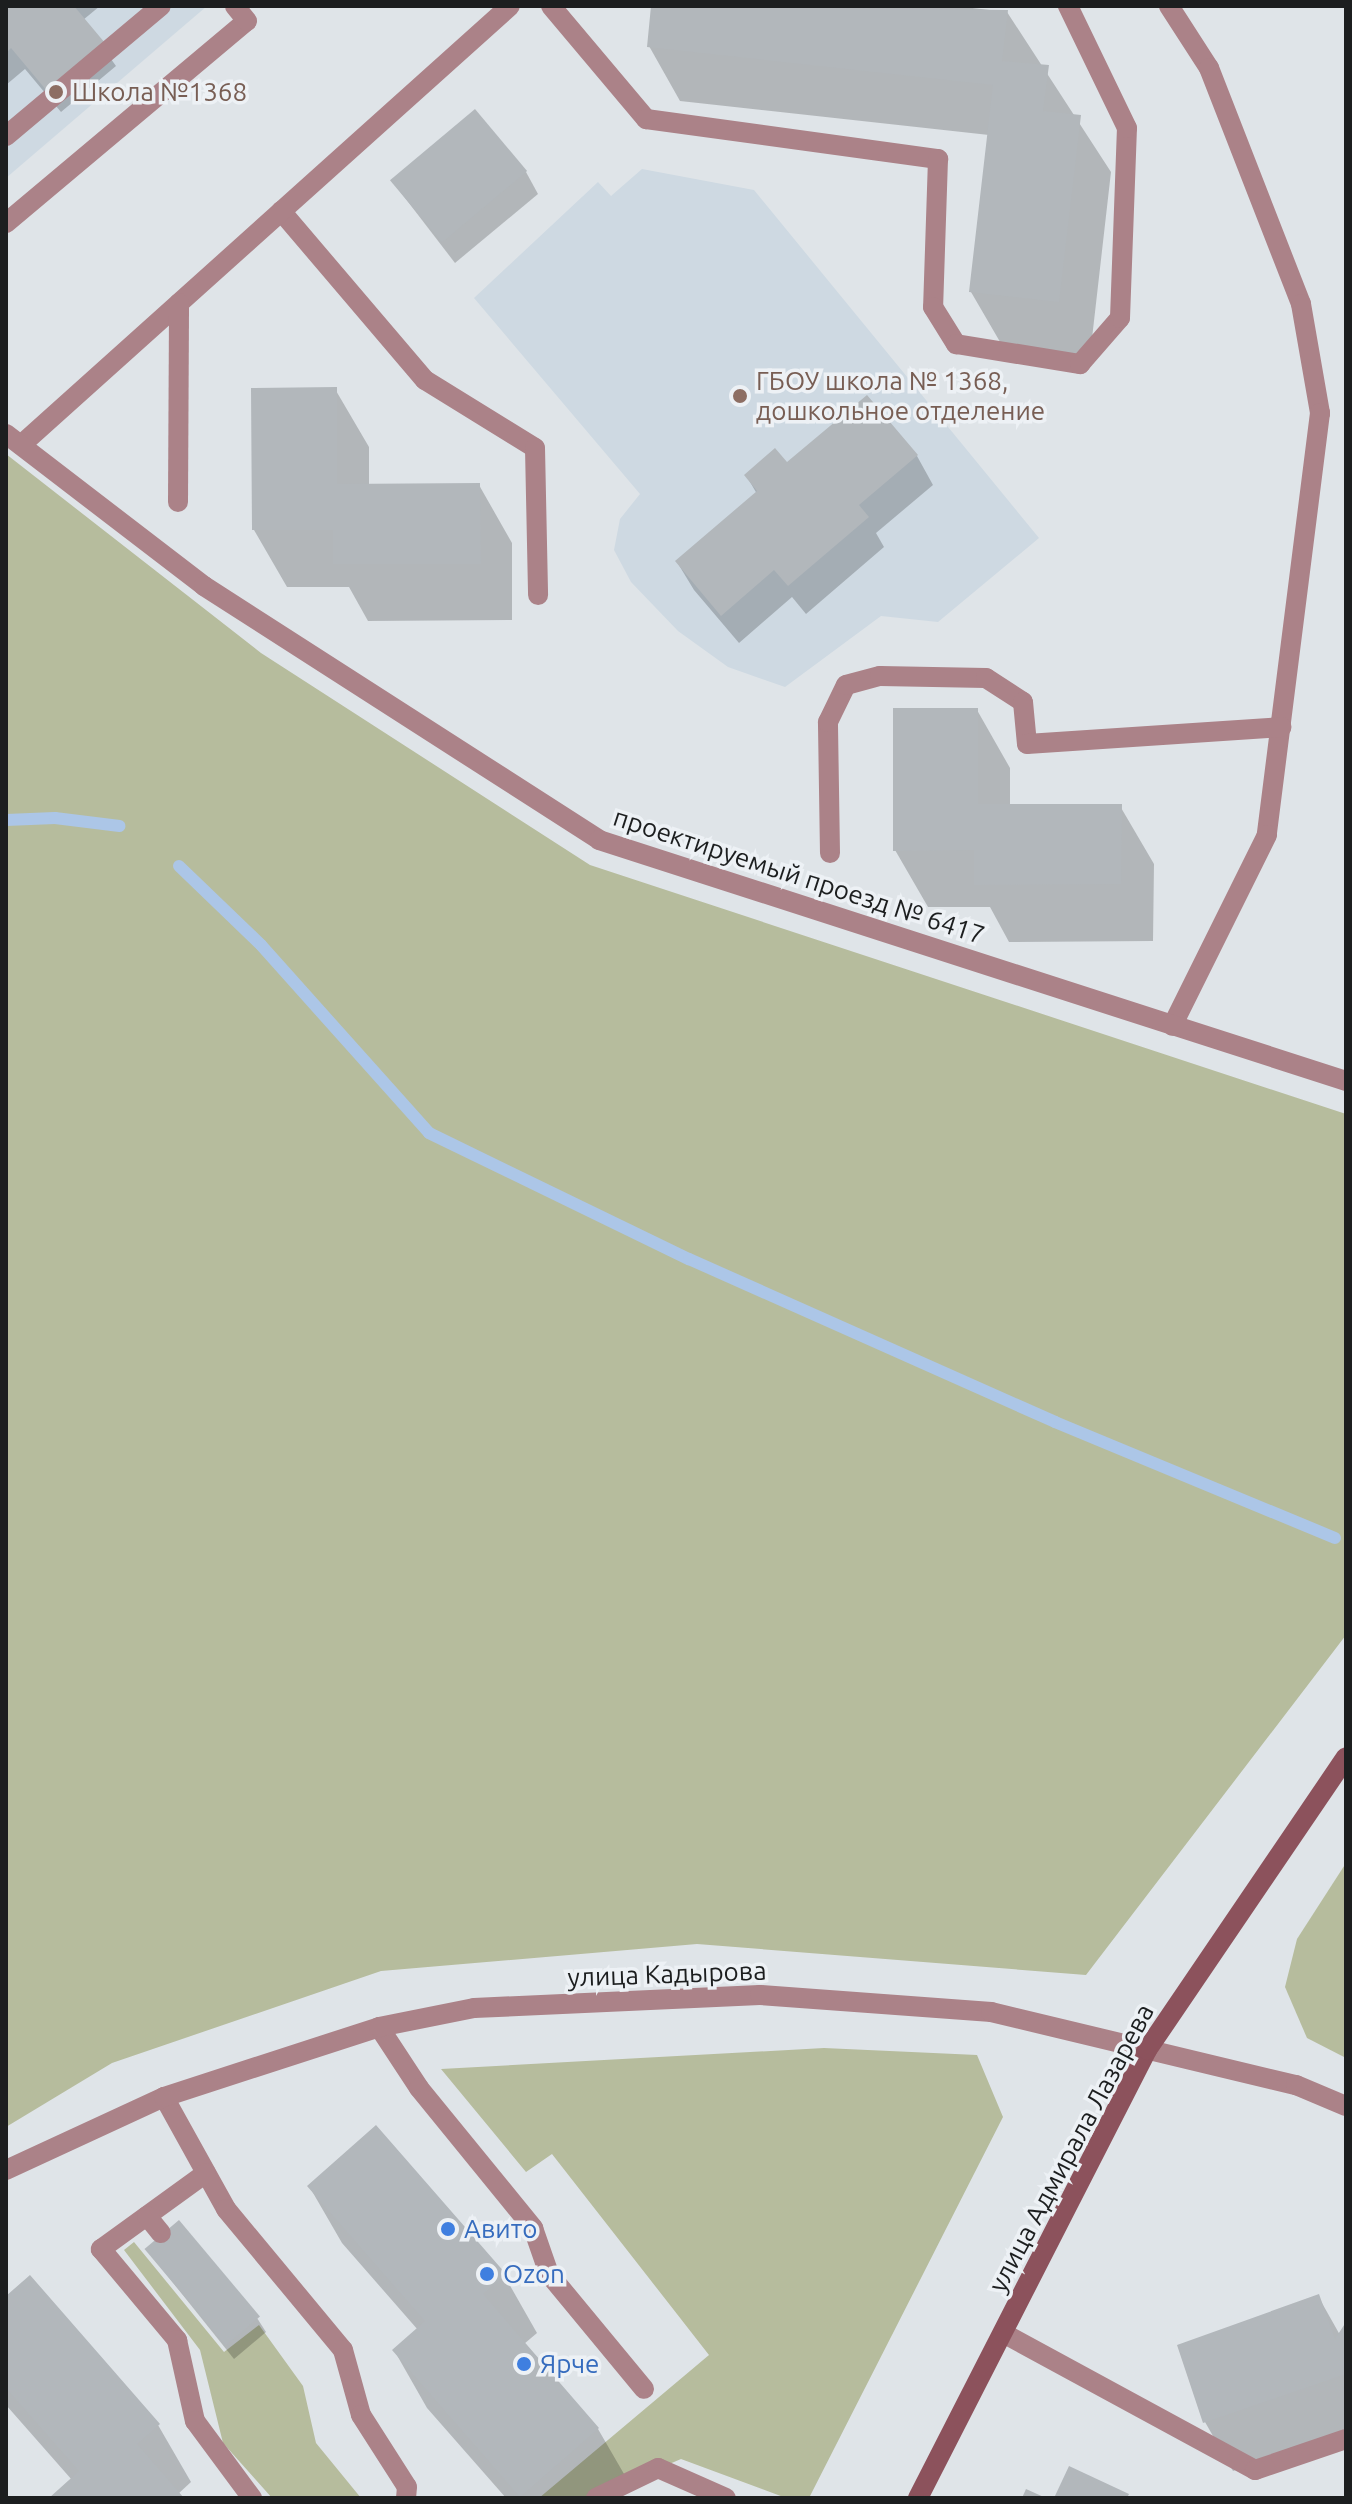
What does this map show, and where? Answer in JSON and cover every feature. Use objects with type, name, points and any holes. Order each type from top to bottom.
[{"type":"street","points":[[6,136],[161,6]]},
{"type":"street","points":[[6,223],[247,21],[235,6]]},
{"type":"street","points":[[13,440],[179,303],[510,6]]},
{"type":"street","points":[[551,6],[646,119],[938,159],[933,307],[956,344],[1080,364],[1120,318],[1127,128],[1068,6]]},
{"type":"street","points":[[1169,6],[1209,68],[1301,304],[1320,413],[1267,835],[1172,1026]]},
{"type":"street","points":[[281,211],[425,380],[535,448],[538,595]]},
{"type":"street","points":[[178,502],[179,303]]},
{"type":"street","name":"проектируемый проезд № 6417","points":[[13,440],[204,586],[599,840],[1346,1081]]},
{"type":"street","points":[[830,853],[828,722],[846,685],[880,676],[986,678],[1023,702],[1027,744],[1281,727]]},
{"type":"street","name":"улица Адмирала Лазарева","points":[[918,2498],[1147,2050],[1346,1757]]},
{"type":"street","name":"улица Кадырова","points":[[6,2170],[164,2097],[379,2027],[474,2008],[760,1995],[991,2012],[1296,2085],[1346,2106]]},
{"type":"street","points":[[379,2027],[419,2088],[533,2228],[549,2274],[644,2389]]},
{"type":"street","points":[[164,2097],[226,2209],[343,2350],[361,2415],[407,2487],[406,2498]]},
{"type":"street","points":[[206,2173],[101,2249],[177,2340],[195,2421],[252,2498]]},
{"type":"street","points":[[147,2216],[161,2233]]},
{"type":"street","points":[[1003,2333],[1255,2470],[1346,2439]]},
{"type":"street","points":[[596,2498],[658,2468],[726,2498]]},
{"type":"shaded area","name":"Школа №1368","points":[[6,6],[207,6],[6,178]]},
{"type":"shaded area","name":"ГБОУ школа № 1368, дошкольное отделение","points":[[642,169],[754,190],[1039,538],[938,622],[881,616],[785,687],[728,667],[678,631],[631,582],[614,550],[620,519],[640,494],[474,298],[598,182],[611,196]]},
{"type":"green space","points":[[6,454],[261,653],[590,865],[1346,1114],[1346,1635],[1086,1975],[697,1944],[381,1971],[112,2063],[6,2127]]},
{"type":"green space","points":[[1346,1863],[1346,2058],[1307,2038],[1285,1987],[1297,1939]]},
{"type":"green space","points":[[824,2048],[977,2055],[1003,2117],[809,2498],[786,2498],[681,2459],[590,2498],[539,2498],[709,2355],[552,2154],[526,2172],[441,2069]]},
{"type":"green space","points":[[134,2242],[224,2352],[259,2325],[303,2386],[316,2443],[361,2498],[272,2498],[223,2443],[200,2350],[124,2250]]},
{"type":"building","points":[[6,6],[74,6],[105,43],[47,91],[11,48],[6,53]]},
{"type":"building","points":[[651,6],[1008,10],[1002,61],[1049,65],[1043,111],[1081,115],[1059,302],[969,292],[993,85],[647,47]]},
{"type":"building","points":[[475,109],[527,171],[442,242],[390,180]]},
{"type":"building","points":[[337,387],[337,484],[480,483],[481,564],[333,564],[333,530],[252,530],[251,388]]},
{"type":"building","points":[[867,395],[918,455],[859,505],[869,517],[788,586],[774,570],[721,616],[675,561],[757,491],[744,475],[775,448],[787,462]]},
{"type":"building","points":[[893,708],[978,708],[978,804],[1122,804],[1121,884],[974,885],[974,850],[893,851]]},
{"type":"building","points":[[376,2125],[506,2274],[483,2294],[599,2428],[520,2497],[392,2350],[425,2321],[307,2186]]},
{"type":"building","points":[[179,2220],[260,2317],[226,2345],[145,2249]]},
{"type":"building","points":[[30,2275],[160,2424],[137,2444],[184,2498],[49,2498],[79,2471],[6,2388],[6,2296]]},
{"type":"building","points":[[1319,2294],[1335,2339],[1346,2322],[1346,2374],[1203,2423],[1177,2345]]},
{"type":"building","points":[[1069,2466],[1129,2494],[1127,2498],[1054,2498]]},
{"type":"building","points":[[1026,2489],[1046,2498],[1022,2498]]},
{"type":"waterway","points":[[6,820],[55,818],[120,826]]},
{"type":"waterway","points":[[179,866],[261,945],[429,1133],[689,1259],[1055,1422],[1335,1538]]},
{"type":"place","name":"Школа №1368","points":[[56,92]]},
{"type":"place","name":"ГБОУ школа № 1368, дошкольное отделение","points":[[740,396]]},
{"type":"place","name":"Авито","points":[[448,2229]]},
{"type":"place","name":"Ozon","points":[[487,2274]]},
{"type":"place","name":"Ярче","points":[[524,2364]]}]
